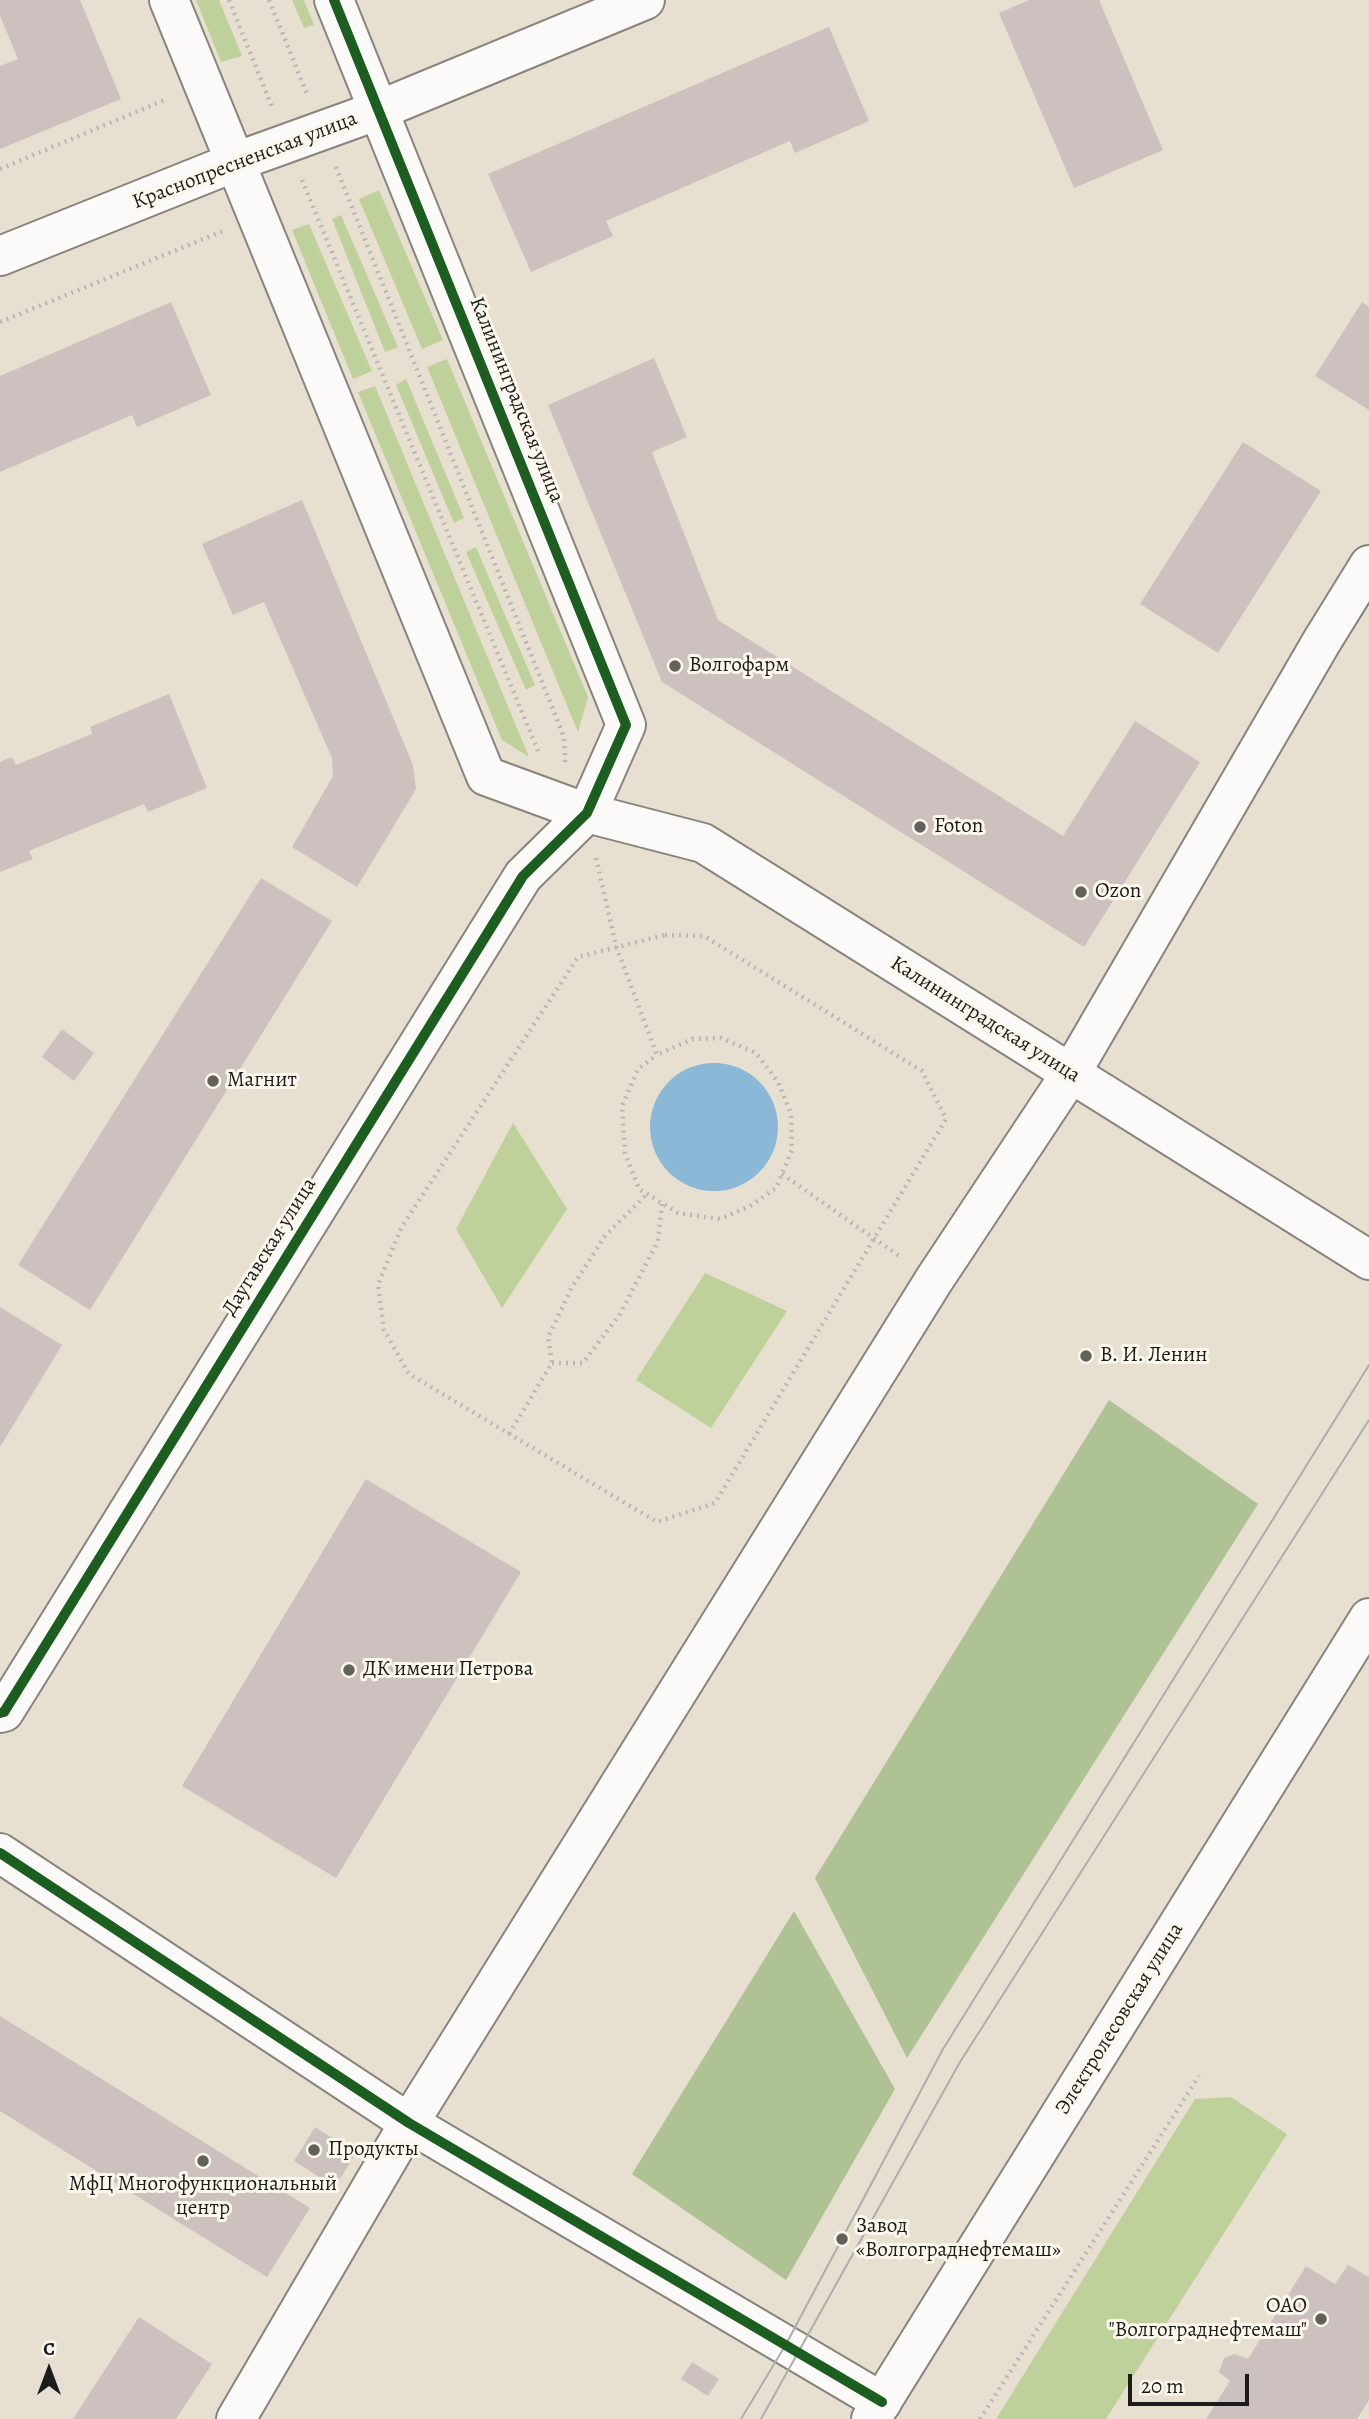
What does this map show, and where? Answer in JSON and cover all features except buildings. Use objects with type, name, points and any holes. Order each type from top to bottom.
[{"type":"street","name":"Калининградская улица","points":[[169,0],[486,776],[587,813],[703,843],[1369,1260]]},
{"type":"street","name":"Калининградская улица","points":[[334,0],[626,725],[587,813]]},
{"type":"street","name":"Краснопресненская улица","points":[[0,256],[235,162],[379,110],[645,0]]},
{"type":"street","points":[[236,2419],[409,2123],[934,1280],[1070,1073],[1369,565]]},
{"type":"street","name":"Даугавская улица","points":[[0,1713],[4,1712],[523,876],[587,813]]},
{"type":"street","name":"Электролесовская улица","points":[[876,2411],[1369,1618]]},
{"type":"street","points":[[0,1853],[409,2123],[876,2411]]},
{"type":"path","points":[[229,0],[539,754]]},
{"type":"path","points":[[269,0],[564,737],[565,773],[562,771],[587,813],[616,946],[657,1055]]},
{"type":"path","points":[[0,169],[203,84]]},
{"type":"path","points":[[0,322],[257,217]]},
{"type":"path","points":[[665,935],[704,936],[922,1071],[946,1119],[874,1238],[715,1503],[657,1522],[409,1374],[384,1330],[378,1285],[401,1228],[578,957],[665,935]]},
{"type":"path","points":[[721,1038],[756,1053],[778,1082],[790,1114],[792,1150],[782,1174],[776,1188],[750,1206],[720,1219],[678,1213],[639,1189],[625,1153],[622,1106],[638,1069],[657,1055],[692,1039],[721,1038]]},
{"type":"path","points":[[782,1174],[934,1280]]},
{"type":"path","points":[[509,1434],[552,1363],[548,1337],[571,1289],[605,1236],[646,1194]]},
{"type":"path","points":[[552,1363],[583,1363],[620,1314],[658,1241],[662,1203]]},
{"type":"path","points":[[980,2419],[1199,2076]]},
{"type":"green space","points":[[196,0],[219,0],[242,56],[221,62]]},
{"type":"green space","points":[[292,0],[304,0],[314,25],[304,28]]},
{"type":"green space","points":[[379,190],[443,340],[422,349],[359,199]]},
{"type":"green space","points":[[341,215],[398,347],[385,352],[332,219]]},
{"type":"green space","points":[[309,224],[372,371],[353,379],[292,230]]},
{"type":"green space","points":[[447,359],[588,697],[578,732],[427,367]]},
{"type":"green space","points":[[406,379],[464,518],[454,523],[396,385]]},
{"type":"green space","points":[[375,386],[529,757],[502,740],[358,392]]},
{"type":"green space","points":[[476,547],[535,685],[526,690],[466,552]]},
{"type":"green space","points":[[513,1123],[567,1209],[502,1308],[456,1229]]},
{"type":"green space","points":[[705,1273],[787,1311],[711,1428],[636,1380]]},
{"type":"green space","points":[[1109,1400],[1258,1504],[907,2058],[815,1878]]},
{"type":"green space","points":[[794,1911],[895,2089],[786,2280],[632,2174]]},
{"type":"green space","points":[[1231,2097],[1287,2134],[1106,2419],[996,2419],[1195,2099]]},
{"type":"water","points":[[714,1063],[739,1067],[760,1081],[774,1102],[778,1127],[774,1152],[760,1173],[739,1187],[714,1191],[689,1187],[668,1173],[654,1152],[650,1127],[654,1102],[668,1081],[689,1067]]},
{"type":"tram line","points":[[741,2419],[785,2346],[943,2049],[1369,1365]]},
{"type":"tram line","points":[[761,2419],[960,2062],[1369,1420]]},
{"type":"cycle path","points":[[0,1713],[4,1712],[523,876],[587,813],[626,725],[334,0]]},
{"type":"cycle path","points":[[0,1853],[409,2123],[882,2402]]},
{"type":"place","name":"Волгофарм","points":[[675,666]]},
{"type":"place","name":"Foton","points":[[920,827]]},
{"type":"place","name":"Ozon","points":[[1081,892]]},
{"type":"place","name":"Магнит","points":[[213,1081]]},
{"type":"place","name":"В. И. Ленин","points":[[1086,1356]]},
{"type":"place","name":"ДК имени Петрова","points":[[349,1670]]},
{"type":"place","name":"Продукты","points":[[314,2150]]},
{"type":"place","name":"МфЦ Многофункциональный центр","points":[[203,2161]]},
{"type":"place","name":"Завод «Волгограднефтемаш»","points":[[842,2239]]},
{"type":"place","name":"ОАО \"Волгограднефтемаш\"","points":[[1321,2319]]}]
